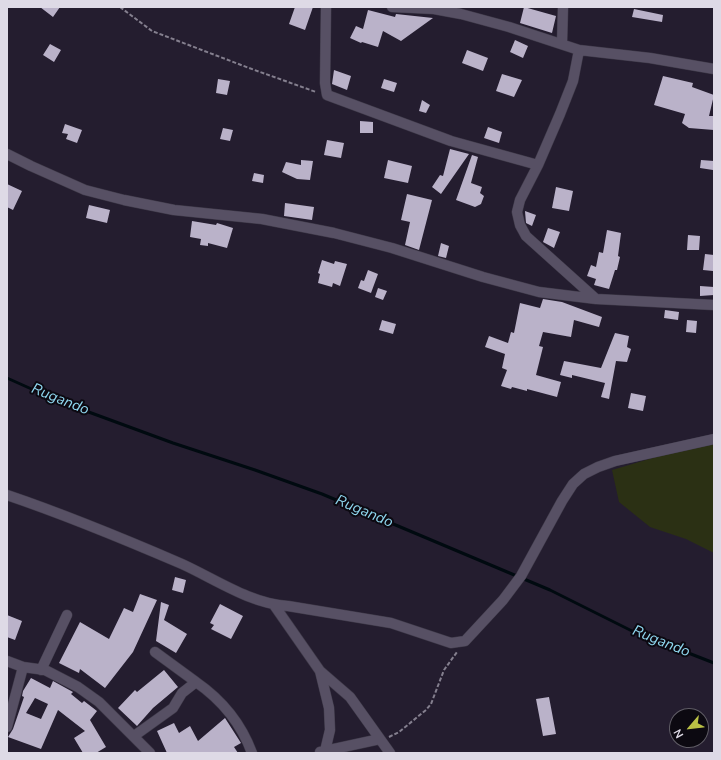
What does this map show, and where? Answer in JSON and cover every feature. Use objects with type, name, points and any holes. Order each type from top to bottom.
[{"type":"street","points":[[326,7],[324,83],[327,95],[451,141],[538,165]]},
{"type":"street","points":[[392,7],[434,9],[461,14],[579,50],[650,58],[714,69]]},
{"type":"street","points":[[562,44],[563,7]]},
{"type":"street","points":[[579,50],[573,81],[538,165],[520,200],[517,212],[520,226],[526,236],[596,298]]},
{"type":"street","points":[[7,154],[85,190],[124,200],[174,210],[262,219],[315,229],[380,244],[539,292],[596,298],[714,305]]},
{"type":"street","points":[[7,495],[65,515],[187,567],[244,594],[274,605],[386,622],[451,643],[465,641],[503,600],[521,576],[562,501],[573,484],[584,474],[615,461],[714,439]]},
{"type":"street","points":[[274,605],[320,671],[350,698],[390,753]]},
{"type":"street","points":[[41,670],[67,615]]},
{"type":"street","points":[[155,652],[209,691],[233,716],[244,733],[252,753]]},
{"type":"street","points":[[7,660],[23,667],[41,670],[59,676],[78,686],[99,702],[150,753]]},
{"type":"street","points":[[7,727],[23,667]]},
{"type":"street","points":[[320,671],[329,708],[330,730],[322,752]]},
{"type":"street","points":[[134,736],[173,708],[182,693],[196,682]]},
{"type":"street","points":[[322,752],[380,738]]},
{"type":"path","points":[[120,7],[152,31],[249,68],[327,95]]},
{"type":"path","points":[[380,738],[389,738],[399,732],[426,710],[444,670],[465,641]]},
{"type":"green space","points":[[714,444],[714,553],[686,539],[650,527],[619,502],[612,470],[683,449]]},
{"type":"building","points":[[40,7],[60,7],[53,17]]},
{"type":"building","points":[[295,7],[313,7],[305,30],[289,24]]},
{"type":"building","points":[[524,7],[556,16],[552,33],[520,23]]},
{"type":"building","points":[[634,9],[663,15],[662,22],[632,17]]},
{"type":"building","points":[[368,10],[395,17],[396,14],[433,18],[401,41],[383,31],[378,47],[362,42],[361,43],[350,38],[356,26],[363,29]]},
{"type":"building","points":[[515,40],[528,46],[523,58],[510,52]]},
{"type":"building","points":[[50,44],[61,50],[54,62],[43,55]]},
{"type":"building","points":[[467,50],[488,58],[483,71],[462,63]]},
{"type":"building","points":[[334,70],[351,76],[347,90],[332,84]]},
{"type":"building","points":[[502,74],[522,80],[514,97],[496,91]]},
{"type":"building","points":[[663,76],[693,83],[692,87],[714,95],[709,116],[714,116],[714,130],[689,128],[682,123],[685,114],[654,105]]},
{"type":"building","points":[[218,79],[230,81],[227,95],[216,93]]},
{"type":"building","points":[[384,79],[397,83],[394,92],[381,88]]},
{"type":"building","points":[[422,100],[430,105],[426,113],[419,111]]},
{"type":"building","points":[[360,121],[373,122],[373,133],[360,133]]},
{"type":"building","points":[[65,124],[82,130],[77,143],[66,139],[68,134],[62,133]]},
{"type":"building","points":[[488,127],[502,132],[499,143],[484,138]]},
{"type":"building","points":[[223,128],[233,130],[230,141],[220,139]]},
{"type":"building","points":[[327,140],[344,143],[341,158],[324,155]]},
{"type":"building","points":[[450,149],[469,154],[441,194],[432,187],[440,175],[443,176]]},
{"type":"building","points":[[472,155],[478,157],[471,183],[482,187],[480,193],[484,196],[481,204],[475,207],[456,200]]},
{"type":"building","points":[[301,160],[313,161],[310,180],[297,179],[282,172],[286,162],[301,165]]},
{"type":"building","points":[[388,160],[412,166],[408,183],[384,178]]},
{"type":"building","points":[[701,160],[714,161],[713,170],[700,168]]},
{"type":"building","points":[[254,173],[264,175],[263,183],[252,181]]},
{"type":"building","points":[[7,184],[22,191],[13,210],[7,207]]},
{"type":"building","points":[[556,187],[573,191],[569,211],[552,208]]},
{"type":"building","points":[[407,194],[432,200],[419,250],[405,245],[410,222],[401,220]]},
{"type":"building","points":[[285,203],[314,207],[312,220],[284,216]]},
{"type":"building","points":[[89,205],[110,210],[107,223],[86,218]]},
{"type":"building","points":[[525,211],[536,215],[532,226],[526,223]]},
{"type":"building","points":[[192,221],[216,225],[217,223],[233,228],[227,248],[208,243],[208,246],[200,245],[201,239],[190,237]]},
{"type":"building","points":[[548,228],[560,232],[554,248],[543,242]]},
{"type":"building","points":[[607,230],[621,233],[618,256],[620,257],[617,270],[615,270],[609,289],[594,285],[596,279],[587,276],[591,265],[596,267],[599,252],[603,253]]},
{"type":"building","points":[[688,235],[700,236],[699,250],[687,250]]},
{"type":"building","points":[[441,243],[449,246],[446,258],[438,256]]},
{"type":"building","points":[[705,254],[714,255],[713,271],[703,270]]},
{"type":"building","points":[[322,260],[334,264],[335,261],[347,264],[340,286],[333,283],[332,287],[318,283],[320,274],[318,273]]},
{"type":"building","points":[[368,270],[378,274],[371,293],[358,288],[361,280],[364,281]]},
{"type":"building","points":[[700,286],[714,287],[714,295],[700,296]]},
{"type":"building","points":[[378,288],[387,291],[383,300],[375,297]]},
{"type":"building","points":[[543,299],[562,302],[602,317],[599,327],[574,320],[571,337],[543,332],[539,346],[543,347],[536,375],[561,382],[557,397],[527,389],[527,391],[501,386],[507,370],[502,368],[505,354],[485,347],[489,336],[508,343],[511,332],[514,333],[520,303],[540,308]]},
{"type":"building","points":[[665,310],[679,312],[678,320],[664,318]]},
{"type":"building","points":[[382,320],[396,324],[393,334],[379,330]]},
{"type":"building","points":[[687,320],[697,321],[696,333],[686,332]]},
{"type":"building","points":[[615,333],[629,336],[627,347],[631,349],[627,362],[616,361],[609,399],[601,397],[605,383],[572,375],[572,378],[560,375],[564,361],[601,368]]},
{"type":"building","points":[[631,393],[646,396],[643,411],[628,408]]},
{"type":"building","points":[[175,577],[186,580],[183,593],[172,590]]},
{"type":"building","points":[[140,594],[157,600],[133,652],[105,688],[80,669],[79,673],[59,663],[80,622],[109,639],[124,608],[133,612]]},
{"type":"building","points":[[161,602],[169,605],[164,620],[187,634],[176,653],[156,641]]},
{"type":"building","points":[[220,604],[243,616],[231,639],[211,629],[214,625],[210,623]]},
{"type":"building","points":[[7,615],[22,621],[15,640],[7,637]]},
{"type":"building","points":[[164,670],[178,687],[153,708],[137,726],[118,708],[135,690],[137,692]]},
{"type":"building","points":[[31,678],[50,688],[53,681],[73,692],[71,694],[82,703],[84,701],[97,711],[90,720],[106,747],[96,753],[83,753],[74,738],[85,731],[58,710],[41,749],[8,737],[13,729],[24,697],[22,696],[23,691]],"holes":[[[35,698],[48,704],[41,719],[26,713]]]},
{"type":"building","points":[[549,697],[556,734],[543,736],[536,699]]},
{"type":"building","points":[[225,718],[241,743],[234,747],[238,753],[167,753],[157,731],[174,723],[179,733],[190,726],[198,741]]},
{"type":"waterway","name":"Rugando","points":[[7,378],[56,400],[173,443],[322,494],[550,590],[632,631],[714,663]]}]
